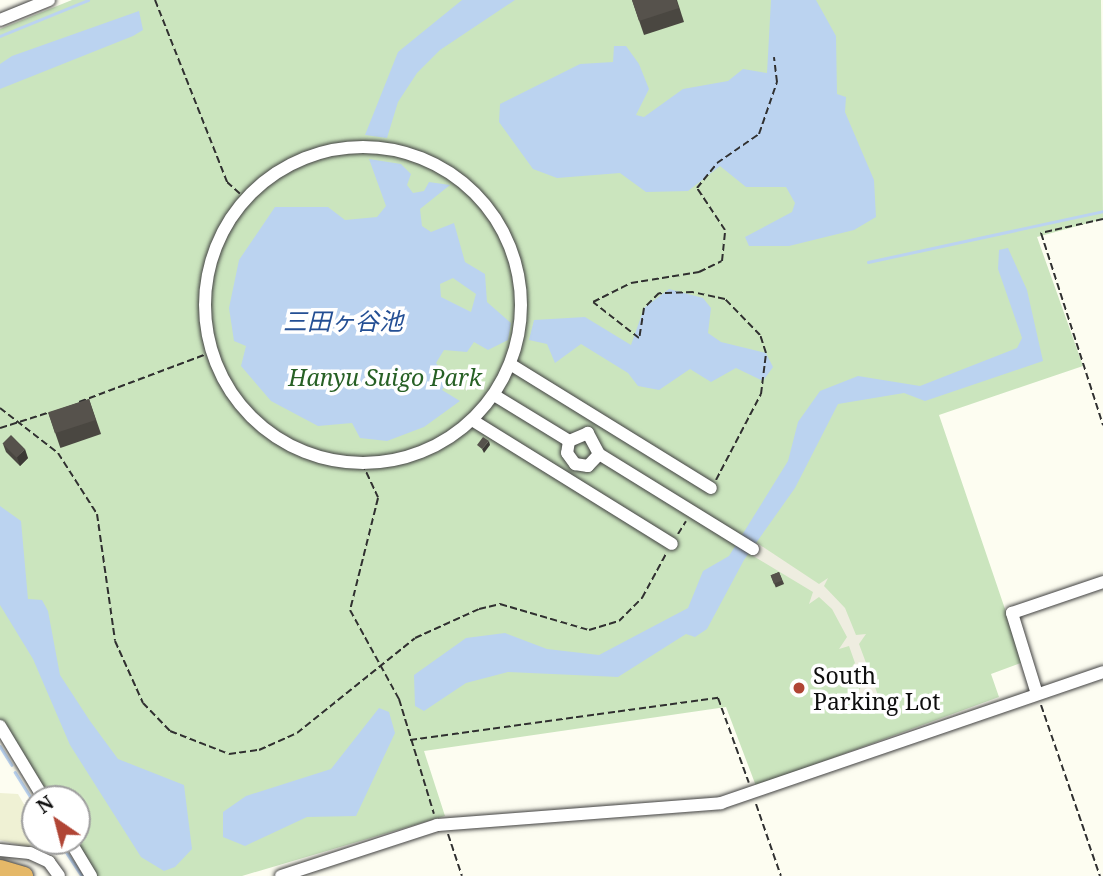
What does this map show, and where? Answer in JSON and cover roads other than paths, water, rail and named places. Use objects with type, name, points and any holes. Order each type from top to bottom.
[{"type":"highway","points":[[0,869],[24,876]]},
{"type":"street","points":[[0,20],[50,0]]},
{"type":"street","points":[[354,147],[403,152],[448,171],[485,203],[518,268],[522,317],[510,364],[494,395],[472,420],[421,452],[362,463],[308,453],[260,425],[231,392],[212,352],[205,312],[209,271],[223,233],[246,199],[306,158],[354,147]]},
{"type":"street","points":[[510,364],[710,488]]},
{"type":"street","points":[[494,395],[569,441]]},
{"type":"street","points":[[472,420],[671,544]]},
{"type":"street","points":[[569,441],[588,433],[599,454],[753,549]]},
{"type":"street","points":[[569,441],[567,453],[575,464],[587,466],[599,454]]},
{"type":"street","points":[[1037,694],[1012,613],[1103,582]]},
{"type":"street","points":[[281,876],[441,825],[721,803],[1103,672]]},
{"type":"street","points":[[0,726],[36,785]]},
{"type":"street","points":[[0,850],[30,853],[49,862],[59,876]]},
{"type":"street","points":[[78,855],[91,876]]},
{"type":"water","points":[[462,0],[515,0],[440,50],[417,73],[398,102],[387,138],[365,135],[398,52]]},
{"type":"water","points":[[771,0],[816,0],[836,36],[837,94],[846,97],[845,112],[874,180],[876,217],[854,230],[789,246],[749,246],[745,237],[792,212],[795,203],[786,187],[746,187],[720,166],[688,191],[646,192],[620,173],[557,178],[533,169],[499,122],[500,104],[580,64],[613,62],[614,46],[626,46],[639,64],[649,89],[636,115],[644,117],[683,89],[728,81],[743,69],[767,73]]},
{"type":"water","points":[[139,11],[143,30],[133,36],[0,89],[0,64],[12,56]]},
{"type":"water","name":"三田ヶ谷池","points":[[369,159],[401,164],[411,174],[407,185],[413,193],[424,191],[429,182],[450,185],[420,209],[422,226],[431,232],[454,223],[465,262],[485,274],[487,302],[511,323],[508,340],[488,350],[474,342],[467,352],[444,350],[436,363],[448,381],[442,390],[460,401],[424,427],[387,441],[360,438],[352,423],[318,426],[271,401],[241,366],[246,346],[234,341],[229,308],[239,260],[275,207],[328,207],[345,220],[377,217],[386,206]],"holes":[[[453,278],[476,294],[471,312],[441,297],[440,284]]]},
{"type":"water","points":[[1008,248],[1027,290],[1043,361],[925,401],[904,393],[838,404],[795,488],[744,560],[707,629],[695,637],[686,634],[618,677],[508,672],[466,683],[424,711],[415,706],[414,675],[466,638],[505,633],[547,649],[599,655],[688,608],[703,571],[729,556],[788,461],[798,422],[820,391],[858,376],[920,386],[1017,348],[1022,338],[998,269],[999,250]]},
{"type":"water","points":[[669,289],[703,298],[711,308],[708,333],[721,342],[766,353],[773,367],[763,381],[736,368],[711,382],[690,369],[659,390],[638,386],[628,373],[581,344],[555,363],[547,344],[529,340],[534,320],[585,317],[631,345],[644,308]]},
{"type":"water","points":[[0,506],[21,521],[28,599],[42,600],[48,611],[60,675],[90,721],[118,759],[184,785],[192,849],[175,867],[164,871],[141,857],[70,745],[33,659],[0,605]]},
{"type":"water","points":[[379,708],[389,712],[395,733],[356,816],[307,817],[245,846],[223,837],[223,812],[246,796],[331,769]]},
{"type":"waterway","points":[[0,36],[88,0]]},
{"type":"waterway","points":[[868,262],[1103,211]]},
{"type":"waterway","points":[[0,746],[12,765]]},
{"type":"waterway","points":[[15,772],[23,785]]},
{"type":"waterway","points":[[68,855],[82,876]]},
{"type":"place","name":"South Parking Lot","points":[[799,688]]},
{"type":"park label","name":"Hanyu Suigo Park","points":[[385,377]]}]
